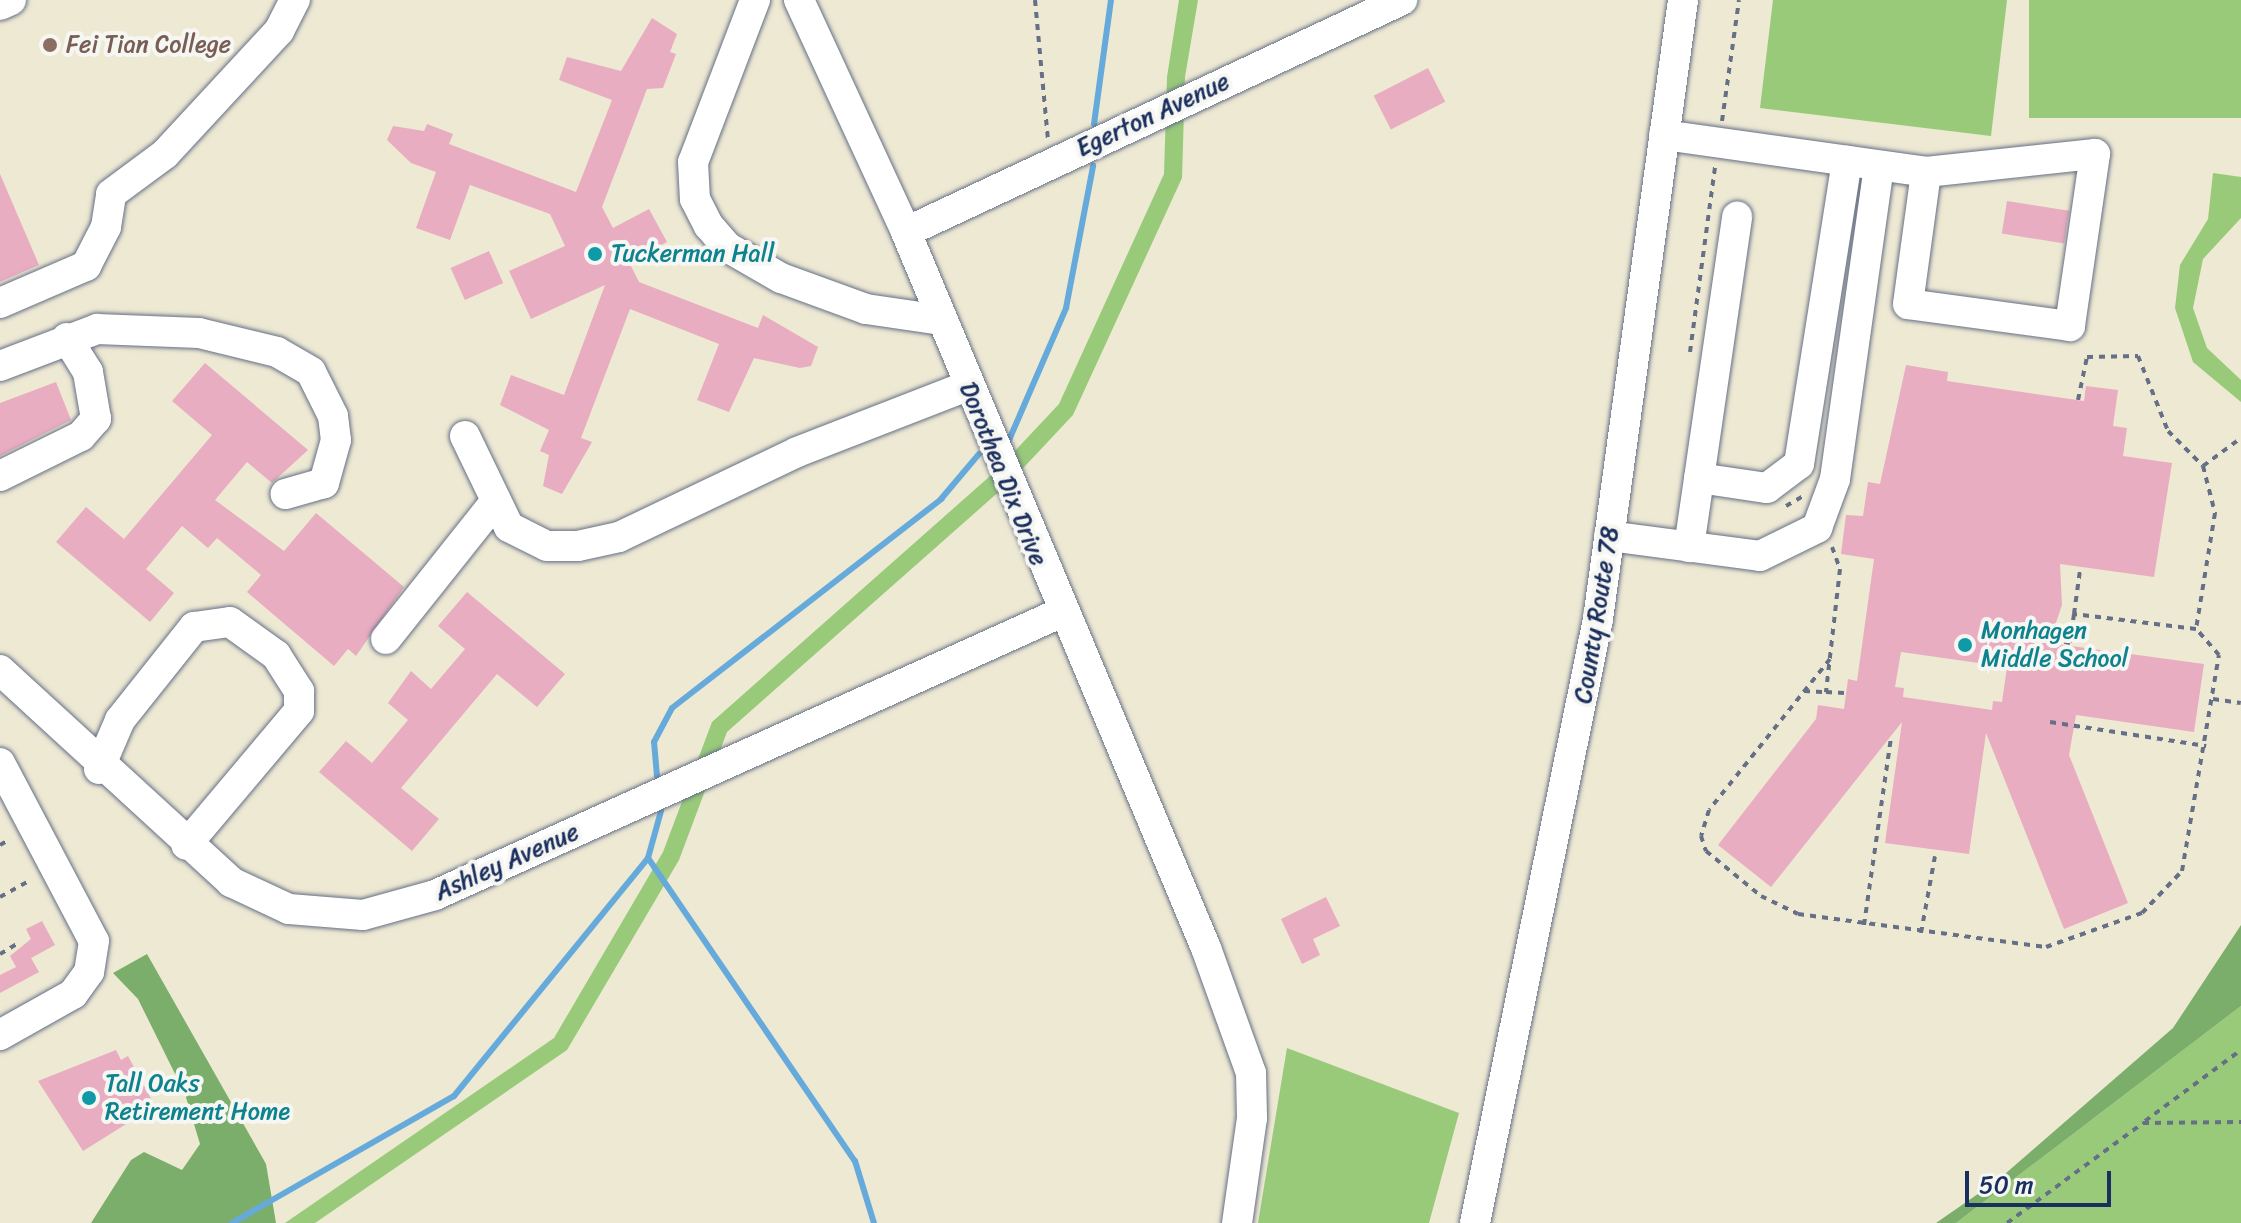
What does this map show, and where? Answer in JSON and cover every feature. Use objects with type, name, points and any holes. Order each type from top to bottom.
[{"type":"street","points":[[0,5],[11,0]]},
{"type":"street","points":[[0,303],[86,266],[106,227],[111,194],[165,154],[279,31],[295,0]]},
{"type":"street","points":[[755,0],[693,162],[695,199],[709,226],[727,247],[781,278],[866,309],[941,320]]},
{"type":"street","name":"Dorothea Dix Drive","points":[[799,0],[906,232],[1060,613],[1206,948],[1251,1073],[1252,1118],[1237,1223]]},
{"type":"street","name":"Egerton Avenue","points":[[906,232],[1052,161],[1402,0]]},
{"type":"street","name":"County Route 78","points":[[1475,1223],[1566,801],[1609,536],[1683,0]]},
{"type":"street","points":[[1664,135],[1926,172],[2095,154],[2070,326],[1908,304],[1926,172]]},
{"type":"street","points":[[1699,478],[1767,488],[1799,464],[1863,164]]},
{"type":"street","points":[[1609,536],[1775,554],[1817,528],[1835,479],[1863,164]]},
{"type":"street","points":[[1689,547],[1737,216]]},
{"type":"street","points":[[0,366],[97,329],[199,333],[277,352],[311,372],[333,416],[335,457],[315,489],[286,494]]},
{"type":"street","points":[[0,476],[81,436],[96,419],[88,372],[67,338]]},
{"type":"street","points":[[465,436],[509,527],[547,546],[619,537],[797,452],[967,386]]},
{"type":"street","points":[[386,639],[495,502]]},
{"type":"street","name":"Ashley Avenue","points":[[0,670],[99,769],[231,882],[289,909],[363,915],[399,908],[1060,613]]},
{"type":"street","points":[[99,769],[120,720],[194,627],[230,622],[276,655],[299,691],[299,711],[186,845]]},
{"type":"street","points":[[0,763],[90,926],[94,947],[73,994],[0,1035]]},
{"type":"path","points":[[1035,0],[1038,94],[1052,161]]},
{"type":"path","points":[[1721,131],[1739,0]]},
{"type":"path","points":[[1689,359],[1717,154]]},
{"type":"path","points":[[2078,400],[2087,357],[2138,356],[2168,431],[2203,466],[2215,513],[2196,629]]},
{"type":"path","points":[[2203,466],[2241,438]]},
{"type":"path","points":[[1793,504],[1817,528],[1840,569],[1826,692]]},
{"type":"path","points":[[2052,639],[2070,643],[2080,570]]},
{"type":"path","points":[[1830,659],[1709,810],[1702,843],[1779,908],[1864,925],[2046,947],[2142,913],[2182,871],[2206,746],[2219,655],[2196,629],[2074,614]]},
{"type":"path","points":[[1804,691],[1844,693]]},
{"type":"path","points":[[2213,699],[2241,703]]},
{"type":"path","points":[[2050,722],[2206,746]]},
{"type":"path","points":[[1864,925],[1891,737]]},
{"type":"path","points":[[0,845],[7,841]]},
{"type":"path","points":[[1921,933],[1935,856]]},
{"type":"path","points":[[0,897],[29,881]]},
{"type":"path","points":[[1,952],[18,943]]},
{"type":"path","points":[[2007,1223],[2241,1050]]},
{"type":"path","points":[[2143,1123],[2241,1122]]},
{"type":"green space","points":[[1179,0],[1198,0],[1185,77],[1182,178],[1073,415],[1011,481],[727,732],[679,860],[567,1050],[315,1223],[285,1223],[554,1038],[663,852],[712,722],[998,469],[1059,404],[1164,174],[1167,77]]},
{"type":"green space","points":[[1773,0],[2007,0],[1991,136],[1760,108]]},
{"type":"green space","points":[[2029,0],[2241,0],[2241,118],[2029,118]]},
{"type":"green space","points":[[2213,173],[2241,177],[2241,218],[2203,259],[2193,308],[2207,348],[2241,380],[2241,402],[2193,362],[2175,308],[2180,265],[2208,219]]},
{"type":"green space","points":[[2241,925],[2241,1006],[1956,1223],[1936,1223],[1998,1180],[2173,1028]]},
{"type":"green space","points":[[147,954],[266,1164],[276,1223],[91,1223],[131,1160],[144,1152],[182,1170],[200,1144],[185,1094],[138,999],[113,973]]},
{"type":"green space","points":[[2241,1006],[2241,1223],[1956,1223]]},
{"type":"green space","points":[[1287,1048],[1459,1113],[1429,1223],[1258,1223]]},
{"type":"building","name":"Tuckerman Hall","points":[[652,18],[677,34],[670,52],[676,54],[663,88],[647,89],[602,207],[613,228],[649,209],[667,242],[629,262],[639,282],[758,328],[763,315],[818,347],[811,366],[800,368],[754,358],[729,412],[697,400],[719,344],[630,309],[581,438],[592,442],[562,494],[543,486],[549,455],[540,451],[549,430],[500,405],[511,375],[564,395],[605,285],[531,319],[509,271],[565,246],[550,214],[470,185],[450,240],[416,228],[436,172],[411,163],[387,140],[393,126],[424,131],[427,124],[453,134],[449,144],[576,192],[612,100],[559,80],[567,57],[621,71]]},
{"type":"building","points":[[1428,68],[1445,102],[1391,130],[1374,96]]},
{"type":"building","points":[[0,174],[39,265],[0,282]]},
{"type":"building","points":[[2007,201],[2069,211],[2064,243],[2002,234]]},
{"type":"building","points":[[489,251],[503,283],[465,300],[451,268]]},
{"type":"building","points":[[205,363],[308,450],[272,483],[247,462],[215,500],[284,551],[316,513],[404,587],[356,656],[348,649],[334,666],[247,592],[261,575],[217,538],[208,548],[182,526],[146,569],[174,593],[150,622],[56,542],[86,507],[124,539],[212,435],[172,401]]},
{"type":"building","name":"Monhagen Middle School","points":[[1906,365],[1948,372],[1947,381],[2084,401],[2086,386],[2118,390],[2113,426],[2127,428],[2123,456],[2172,463],[2154,577],[2060,564],[2062,605],[2049,643],[2204,664],[2194,732],[2076,715],[2069,755],[2128,903],[2064,929],[1986,733],[1969,854],[1885,843],[1902,722],[1771,887],[1718,845],[1816,719],[1818,705],[1844,709],[1848,679],[1857,681],[1874,559],[1841,554],[1846,515],[1863,516],[1868,482],[1880,484]],"holes":[[[1901,652],[2007,667],[2002,702],[1993,701],[1992,710],[1903,697],[1904,688],[1895,687]]]},
{"type":"building","points":[[56,382],[71,420],[0,456],[0,403]]},
{"type":"building","points":[[467,592],[565,674],[537,707],[497,674],[401,788],[439,819],[412,851],[319,772],[346,741],[372,763],[408,720],[388,703],[411,671],[431,689],[465,649],[438,626]]},
{"type":"building","points":[[1326,897],[1340,926],[1313,939],[1320,955],[1302,964],[1281,919]]},
{"type":"building","points":[[42,921],[55,945],[31,958],[39,972],[0,993],[0,975],[16,967],[10,956],[31,939],[26,929]]},
{"type":"building","name":"Tall Oaks Retirement Home","points":[[116,1050],[121,1060],[128,1056],[155,1106],[83,1151],[38,1081]]},
{"type":"waterway","points":[[1094,124],[1111,0]]},
{"type":"waterway","points":[[1009,440],[1066,308],[1093,166]]},
{"type":"waterway","points":[[657,776],[654,742],[672,708],[941,499],[979,454]]},
{"type":"waterway","points":[[232,1223],[454,1096],[648,858],[661,811]]},
{"type":"waterway","points":[[648,858],[855,1161],[874,1223]]},
{"type":"place","name":"Fei Tian College","points":[[50,45]]},
{"type":"place","name":"Tuckerman Hall","points":[[595,254]]},
{"type":"place","name":"Monhagen Middle School","points":[[1965,645]]},
{"type":"place","name":"Tall Oaks Retirement Home","points":[[89,1098]]}]
